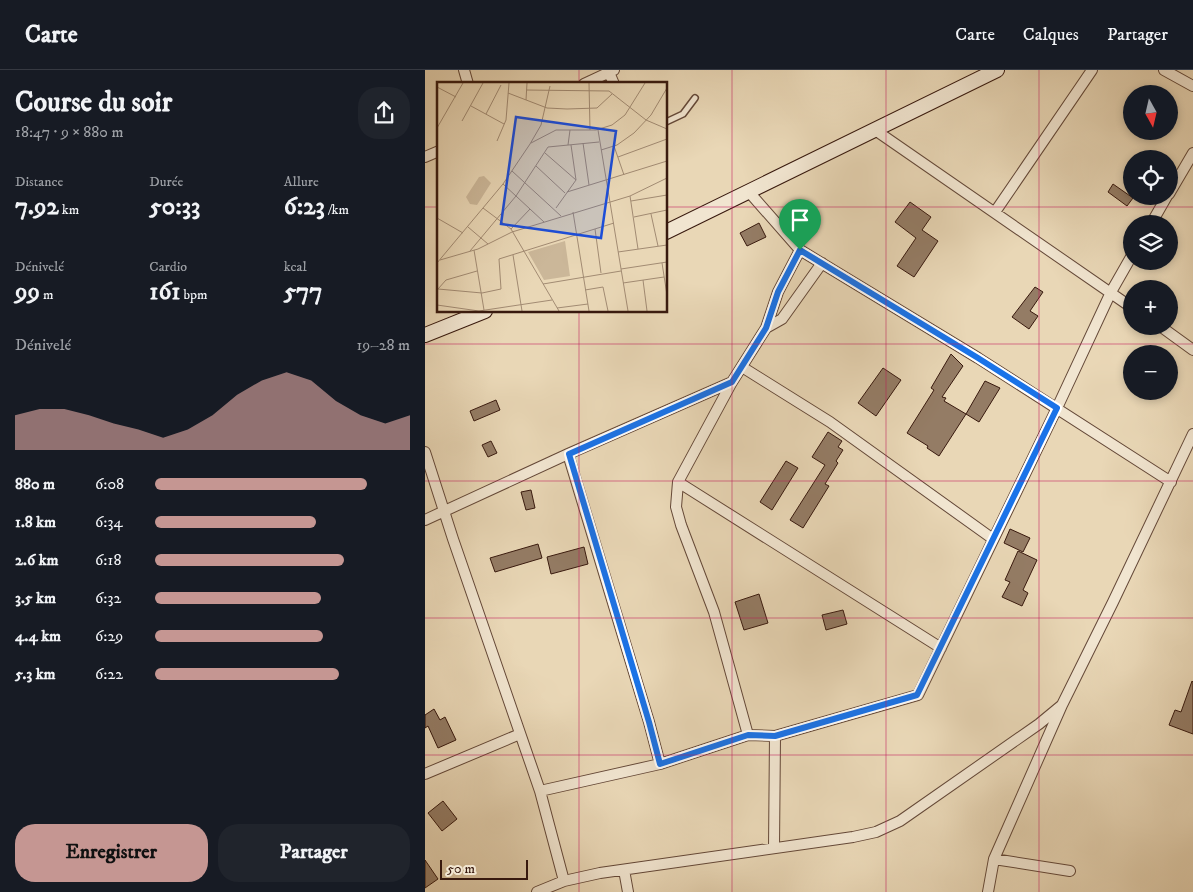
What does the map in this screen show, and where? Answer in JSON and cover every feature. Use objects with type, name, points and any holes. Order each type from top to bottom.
[{"type":"street","points":[[667,230],[749,192],[997,70]]},
{"type":"street","points":[[995,212],[1091,70]]},
{"type":"street","points":[[1164,70],[1193,86]]},
{"type":"street","points":[[589,82],[610,71]]},
{"type":"street","points":[[875,130],[1123,301]]},
{"type":"street","points":[[425,157],[437,152]]},
{"type":"street","points":[[1178,178],[1193,152]]},
{"type":"street","points":[[749,192],[800,250],[978,358],[1171,482]]},
{"type":"street","points":[[748,735],[714,612],[676,507],[678,482],[732,382],[766,328],[778,292],[800,250]]},
{"type":"street","points":[[766,328],[782,319],[822,263]]},
{"type":"street","points":[[540,791],[660,764],[748,735],[775,736],[917,695],[1057,408],[1111,292],[1124,270]]},
{"type":"street","points":[[425,335],[482,312]]},
{"type":"street","points":[[1172,335],[1193,350]]},
{"type":"street","points":[[742,367],[830,422],[993,539]]},
{"type":"street","points":[[425,520],[732,382]]},
{"type":"street","points":[[988,892],[995,859],[1062,705],[1193,434]]},
{"type":"street","points":[[425,452],[540,791],[564,881]]},
{"type":"street","points":[[569,454],[660,764]]},
{"type":"street","points":[[678,482],[941,648]]},
{"type":"street","points":[[537,892],[580,877],[853,838],[875,832],[900,822],[1039,724],[1062,705]]},
{"type":"street","points":[[425,774],[520,734]]},
{"type":"street","points":[[774,848],[775,736]]},
{"type":"street","points":[[995,859],[1070,871]]},
{"type":"street","points":[[624,870],[628,892]]},
{"type":"lane","points":[[667,122],[683,114],[695,98]]},
{"type":"building","points":[[1113,184],[1123,191],[1123,203],[1108,192]]},
{"type":"building","points":[[910,202],[931,217],[922,230],[938,241],[914,277],[897,266],[916,238],[895,222]]},
{"type":"building","points":[[759,223],[766,237],[747,246],[740,233]]},
{"type":"building","points":[[1035,287],[1043,292],[1030,311],[1038,316],[1029,329],[1012,317]]},
{"type":"building","points":[[951,354],[963,366],[942,397],[946,398],[944,401],[966,414],[939,456],[927,448],[928,446],[907,433],[934,390],[931,388]]},
{"type":"building","points":[[883,368],[901,380],[876,416],[858,403]]},
{"type":"building","points":[[985,381],[1000,388],[979,422],[966,414]]},
{"type":"building","points":[[496,400],[500,410],[474,421],[470,411]]},
{"type":"building","points":[[828,432],[842,441],[838,447],[843,450],[836,461],[838,463],[825,484],[829,486],[803,528],[790,520],[825,465],[812,457]]},
{"type":"building","points":[[491,441],[497,453],[488,457],[482,445]]},
{"type":"building","points":[[786,461],[798,468],[772,510],[760,502]]},
{"type":"building","points":[[531,490],[535,508],[526,510],[521,492]]},
{"type":"building","points":[[1010,529],[1030,538],[1023,552],[1004,543]]},
{"type":"building","points":[[538,544],[542,558],[495,572],[490,558]]},
{"type":"building","points":[[584,547],[588,564],[551,574],[547,557]]},
{"type":"building","points":[[1018,551],[1037,560],[1023,590],[1028,593],[1022,606],[1002,597],[1010,582],[1005,580]]},
{"type":"building","points":[[759,594],[768,623],[744,630],[735,602]]},
{"type":"building","points":[[843,610],[847,624],[826,630],[822,615]]},
{"type":"building","points":[[1192,681],[1193,734],[1169,725],[1175,710],[1181,712]]},
{"type":"building","points":[[434,709],[440,720],[445,717],[456,740],[438,748],[428,726],[425,728],[425,715]]},
{"type":"building","points":[[443,801],[457,819],[442,831],[428,813]]},
{"type":"building","points":[[425,860],[438,879],[425,888]]},
{"type":"route","points":[[800,250],[1057,408],[917,695],[775,736],[748,735],[660,764],[569,454],[732,382],[766,328],[778,292],[800,250]]}]
